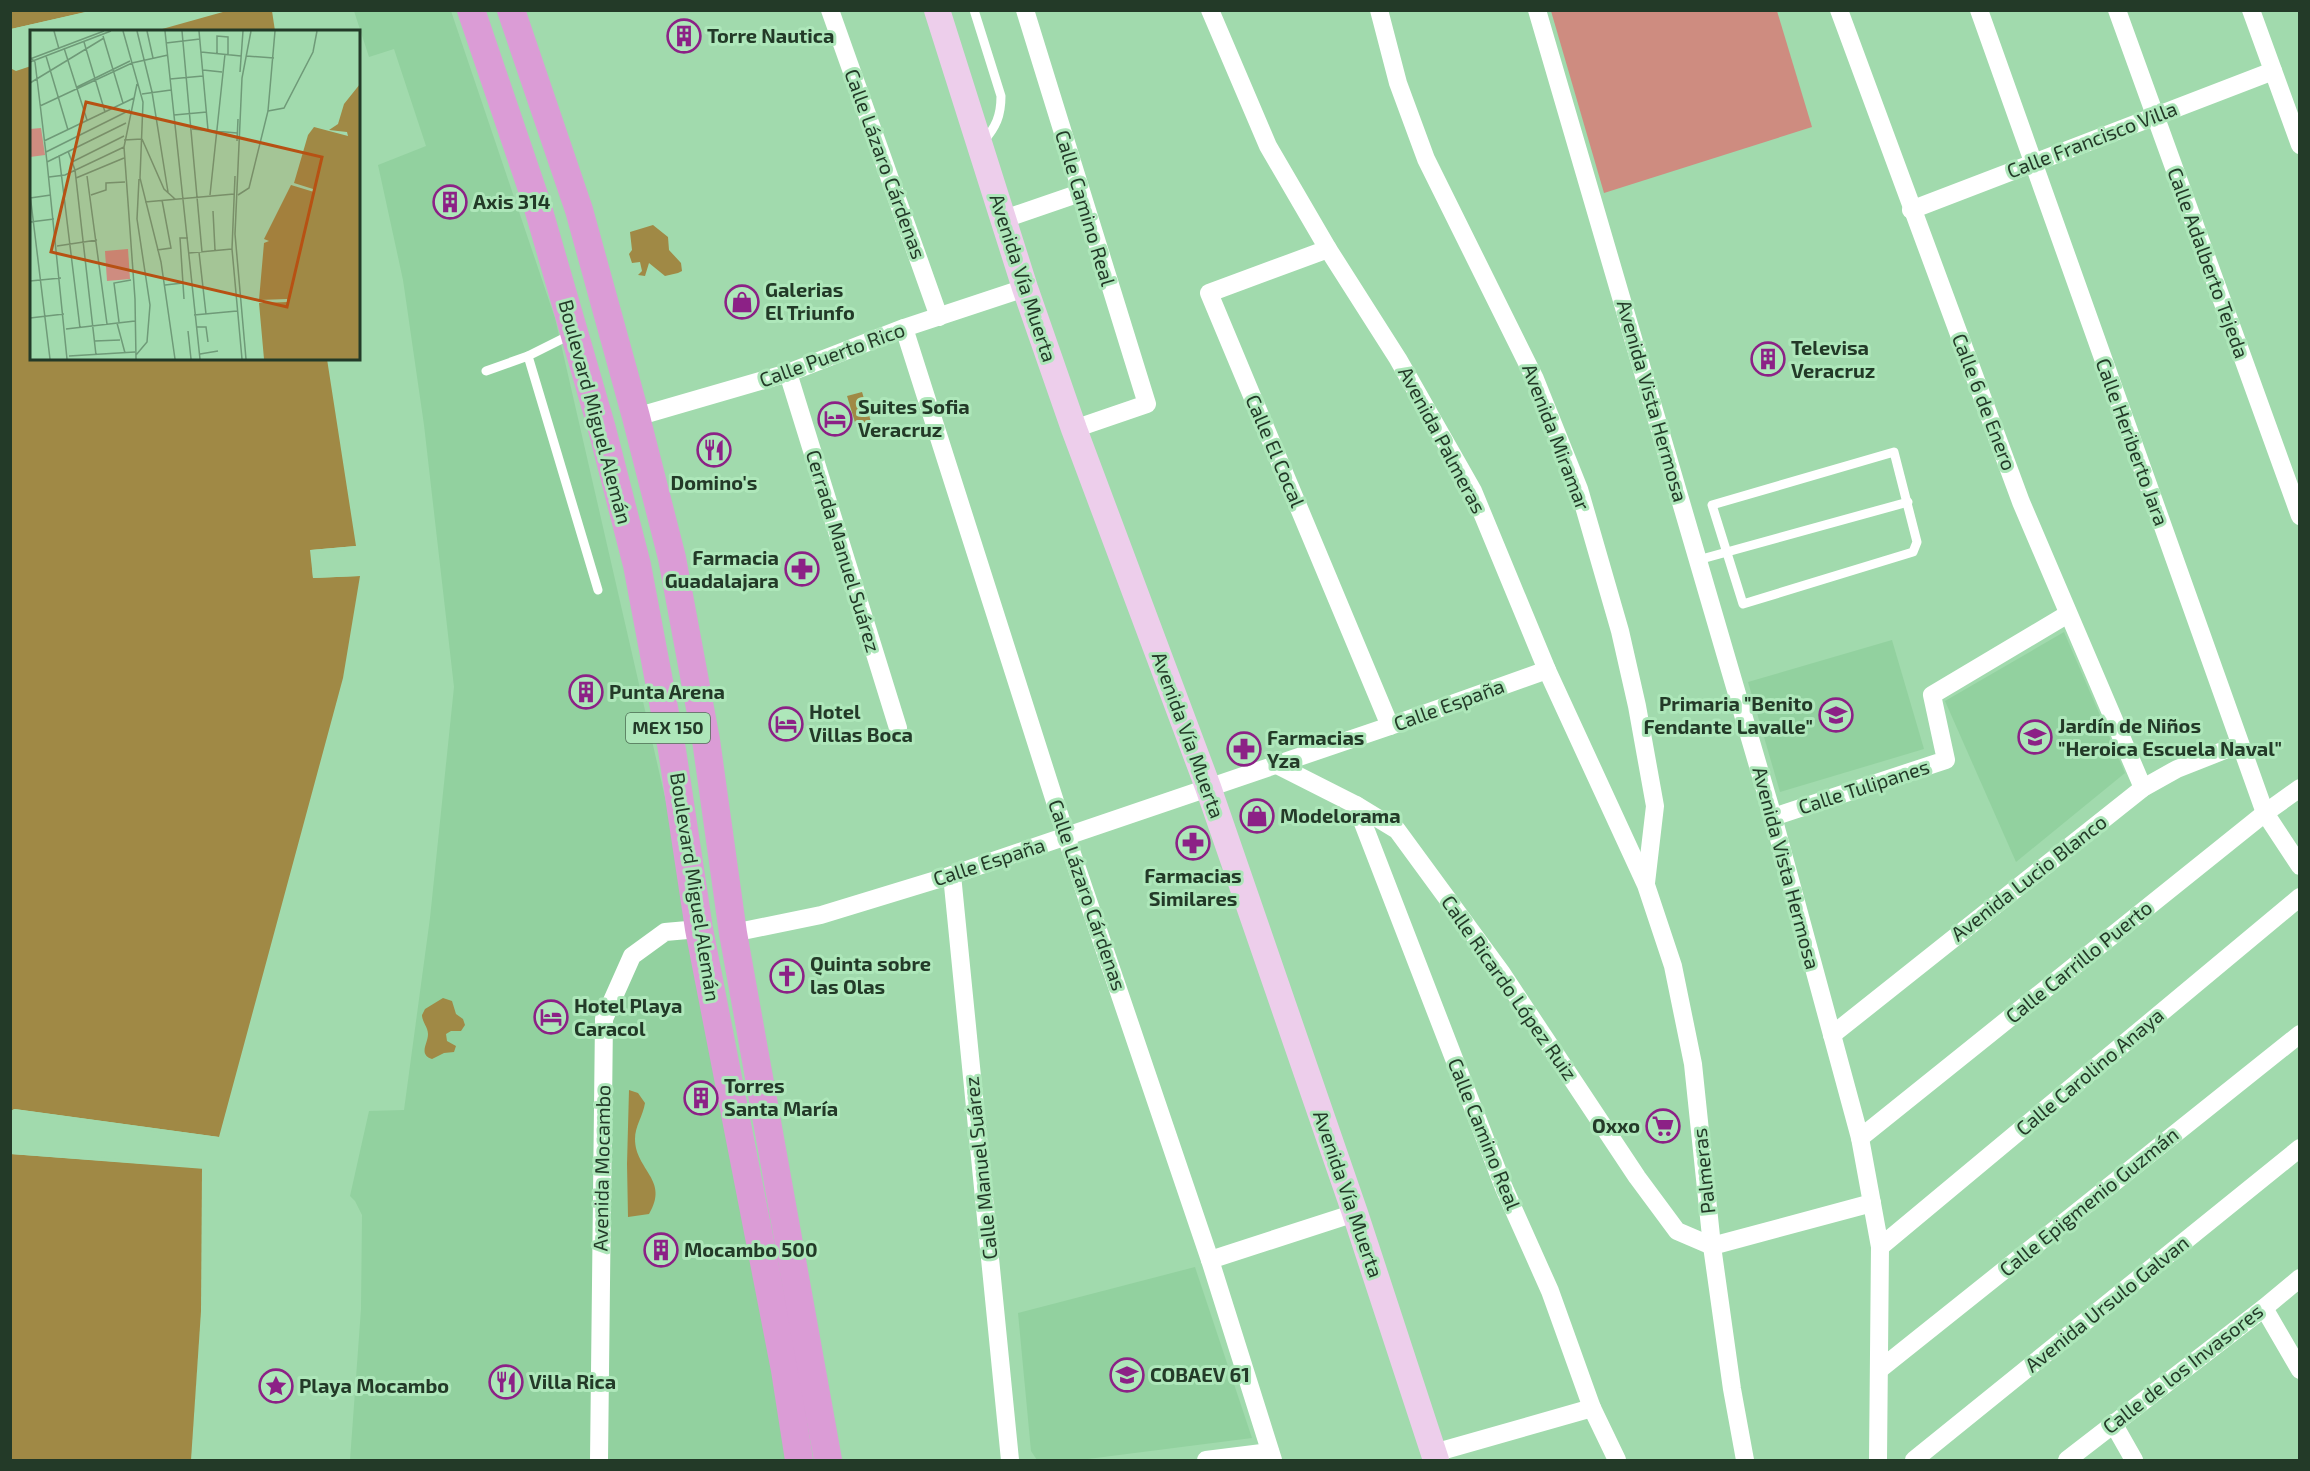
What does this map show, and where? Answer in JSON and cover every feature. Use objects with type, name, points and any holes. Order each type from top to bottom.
[{"type":"main road","name":"Boulevard Miguel Alemán","points":[[471,10],[536,201],[602,429],[637,565],[672,750],[699,929],[785,1370],[799,1461]]},
{"type":"main road","name":"Boulevard Miguel Alemán","points":[[510,10],[579,210],[672,558],[704,729],[733,933],[828,1461]]},
{"type":"street","name":"Calle Lázaro Cárdenas","points":[[831,10],[939,317]]},
{"type":"street","name":"Avenida Vía Muerta","points":[[937,10],[1025,288],[1074,429],[1208,787],[1355,1213],[1435,1456]]},
{"type":"street","name":"Calle Camino Real","points":[[1025,10],[1147,404],[1074,429]]},
{"type":"street","name":"Avenida Palmeras","points":[[1210,10],[1268,146],[1328,249],[1398,359],[1473,491],[1547,670],[1646,885]]},
{"type":"street","name":"Avenida Miramar","points":[[1379,10],[1398,83],[1426,159],[1535,379],[1579,489],[1620,631],[1637,706],[1655,806],[1646,885]]},
{"type":"street","name":"Avenida Vista Hermosa","points":[[1537,10],[1773,817],[1860,1138],[1880,1247],[1878,1461]]},
{"type":"street","name":"Calle 6 de Enero","points":[[1839,10],[1911,210],[2021,502],[2143,788]]},
{"type":"street","name":"Calle Heriberto Jara","points":[[1979,10],[2265,813],[2300,866]]},
{"type":"street","name":"Calle Adalberto Tejeda","points":[[2117,10],[2300,516]]},
{"type":"street","points":[[2251,10],[2300,145]]},
{"type":"street","name":"Calle Francisco Villa","points":[[1911,210],[2273,71]]},
{"type":"street","points":[[1004,219],[1080,193]]},
{"type":"street","name":"Calle El Cocal","points":[[1328,249],[1209,293],[1390,726]]},
{"type":"street","name":"Calle Puerto Rico","points":[[636,417],[788,373],[904,328],[1025,288]]},
{"type":"street","name":"Calle Lázaro Cárdenas","points":[[904,328],[1066,836],[1210,1260],[1271,1456]]},
{"type":"street","name":"Cerrada Manuel Suárez","points":[[788,373],[898,728]]},
{"type":"street","name":"Calle Tulipanes","points":[[1773,817],[1946,760],[1932,695],[2068,614]]},
{"type":"street","name":"Calle España","points":[[733,933],[821,915],[952,875],[1390,726],[1547,670]]},
{"type":"street","name":"Avenida Lucio Blanco","points":[[1832,1035],[2143,788],[2177,769],[2240,744]]},
{"type":"street","name":"Calle Ricardo López Ruiz","points":[[1275,764],[1356,805],[1397,830],[1501,972],[1637,1177],[1677,1231],[1712,1246]]},
{"type":"street","name":"Calle Carrillo Puerto","points":[[1860,1138],[2265,813],[2300,788]]},
{"type":"street","name":"Calle Camino Real","points":[[1356,805],[1504,1188],[1550,1291],[1592,1408],[1617,1461]]},
{"type":"street","name":"Calle Manuel Suárez","points":[[952,875],[1010,1461]]},
{"type":"street","name":"Palmeras","points":[[1646,885],[1673,966],[1693,1064],[1712,1246],[1732,1389],[1745,1461]]},
{"type":"street","name":"Calle Carolino Anaya","points":[[1880,1247],[2300,897]]},
{"type":"street","name":"Avenida Mocambo","points":[[599,1461],[604,1020],[632,956],[665,932],[699,929]]},
{"type":"street","name":"Calle Epigmenio Guzmán","points":[[1879,1370],[2300,1034]]},
{"type":"street","name":"Avenida Ursulo Galvan","points":[[1914,1461],[2300,1148]]},
{"type":"street","points":[[1712,1246],[1872,1203]]},
{"type":"street","points":[[1210,1260],[1355,1213]]},
{"type":"street","name":"Calle de los Invasores","points":[[2067,1461],[2300,1278]]},
{"type":"street","points":[[2264,1308],[2300,1370]]},
{"type":"street","points":[[1435,1456],[1592,1408]]},
{"type":"street","points":[[2113,1423],[2134,1461]]},
{"type":"street","points":[[1206,1461],[1271,1456]]},
{"type":"lane","points":[[974,10],[1001,96],[998,124],[980,146]]},
{"type":"lane","points":[[486,371],[528,356],[574,333]]},
{"type":"lane","points":[[528,356],[598,590]]},
{"type":"lane","points":[[1894,452],[1908,502],[1917,542],[1913,552],[1743,604],[1712,505],[1894,452]]},
{"type":"lane","points":[[1698,560],[1908,502]]},
{"type":"shaded area","points":[[11,10],[91,11],[11,29]]},
{"type":"shaded area","points":[[230,10],[272,11],[275,30],[159,30]]},
{"type":"shaded area","points":[[354,11],[451,11],[555,318],[689,902],[794,1460],[350,1460],[361,1309],[362,1215],[350,1196],[369,1111],[404,1110],[430,918],[454,687],[424,425],[403,280],[378,165],[426,146],[394,49],[369,57]]},
{"type":"shaded area","points":[[1551,11],[1777,11],[1812,127],[1604,193]]},
{"type":"shaded area","points":[[30,66],[30,360],[327,360],[356,546],[311,550],[313,578],[360,576],[343,678],[219,1137],[15,1109],[11,1111],[10,68],[16,71]]},
{"type":"shaded area","points":[[653,225],[668,237],[669,250],[681,263],[682,271],[665,276],[649,263],[645,276],[638,275],[642,271],[640,262],[632,263],[629,254],[632,250],[630,232]]},
{"type":"shaded area","points":[[862,392],[872,425],[857,429],[847,396]]},
{"type":"shaded area","name":"Jardín de Niños \"Heroica Escuela Naval\"","points":[[2064,632],[2125,773],[2016,862],[1945,701]]},
{"type":"shaded area","name":"Primaria \"Benito Fendante Lavalle\"","points":[[1892,640],[1924,749],[1780,792],[1748,682]]},
{"type":"shaded area","points":[[443,998],[452,1001],[456,1014],[463,1019],[465,1025],[461,1031],[451,1031],[446,1034],[447,1041],[456,1046],[454,1052],[444,1053],[432,1059],[425,1054],[428,1034],[422,1015],[425,1009]]},
{"type":"shaded area","points":[[629,1090],[638,1093],[645,1103],[636,1130],[636,1150],[650,1175],[656,1192],[649,1214],[628,1217],[627,1164]]},
{"type":"shaded area","points":[[10,1154],[202,1168],[201,1311],[191,1460],[11,1460]]},
{"type":"shaded area","name":"COBAEV 61","points":[[1195,1267],[1252,1438],[1080,1460],[1037,1460],[1031,1451],[1018,1313]]},
{"type":"pier","points":[[94,10],[91,13],[10,32],[11,29]]},
{"type":"pier","points":[[356,546],[356,549],[314,553],[316,575],[359,573],[360,576],[313,578],[310,550]]},
{"type":"pier","points":[[14,1109],[222,1138],[219,1140],[15,1112],[10,1114]]},
{"type":"pier","points":[[11,1151],[202,1165],[205,1169],[11,1154]]},
{"type":"place","name":"Torre Nautica","points":[[684,36]]},
{"type":"place","name":"Axis 314","points":[[450,202]]},
{"type":"place","name":"Galerias El Triunfo","points":[[742,302]]},
{"type":"place","name":"Televisa Veracruz","points":[[1768,359]]},
{"type":"place","name":"Suites Sofia Veracruz","points":[[835,419]]},
{"type":"place","name":"Domino's","points":[[714,450]]},
{"type":"place","name":"Farmacia Guadalajara","points":[[802,569]]},
{"type":"place","name":"Punta Arena","points":[[586,692]]},
{"type":"place","name":"Primaria \"Benito Fendante Lavalle\"","points":[[1836,715]]},
{"type":"place","name":"Hotel Villas Boca","points":[[786,724]]},
{"type":"place","name":"Jardín de Niños \"Heroica Escuela Naval\"","points":[[2035,737]]},
{"type":"place","name":"Farmacias Yza","points":[[1244,749]]},
{"type":"place","name":"Modelorama","points":[[1257,816]]},
{"type":"place","name":"Farmacias Similares","points":[[1193,843]]},
{"type":"place","name":"Quinta sobre las Olas","points":[[787,976]]},
{"type":"place","name":"Hotel Playa Caracol","points":[[551,1017]]},
{"type":"place","name":"Torres Santa María","points":[[701,1098]]},
{"type":"place","name":"Oxxo","points":[[1663,1126]]},
{"type":"place","name":"Mocambo 500","points":[[661,1250]]},
{"type":"place","name":"COBAEV 61","points":[[1127,1375]]},
{"type":"place","name":"Villa Rica","points":[[506,1382]]},
{"type":"place","name":"Playa Mocambo","points":[[276,1386]]}]
